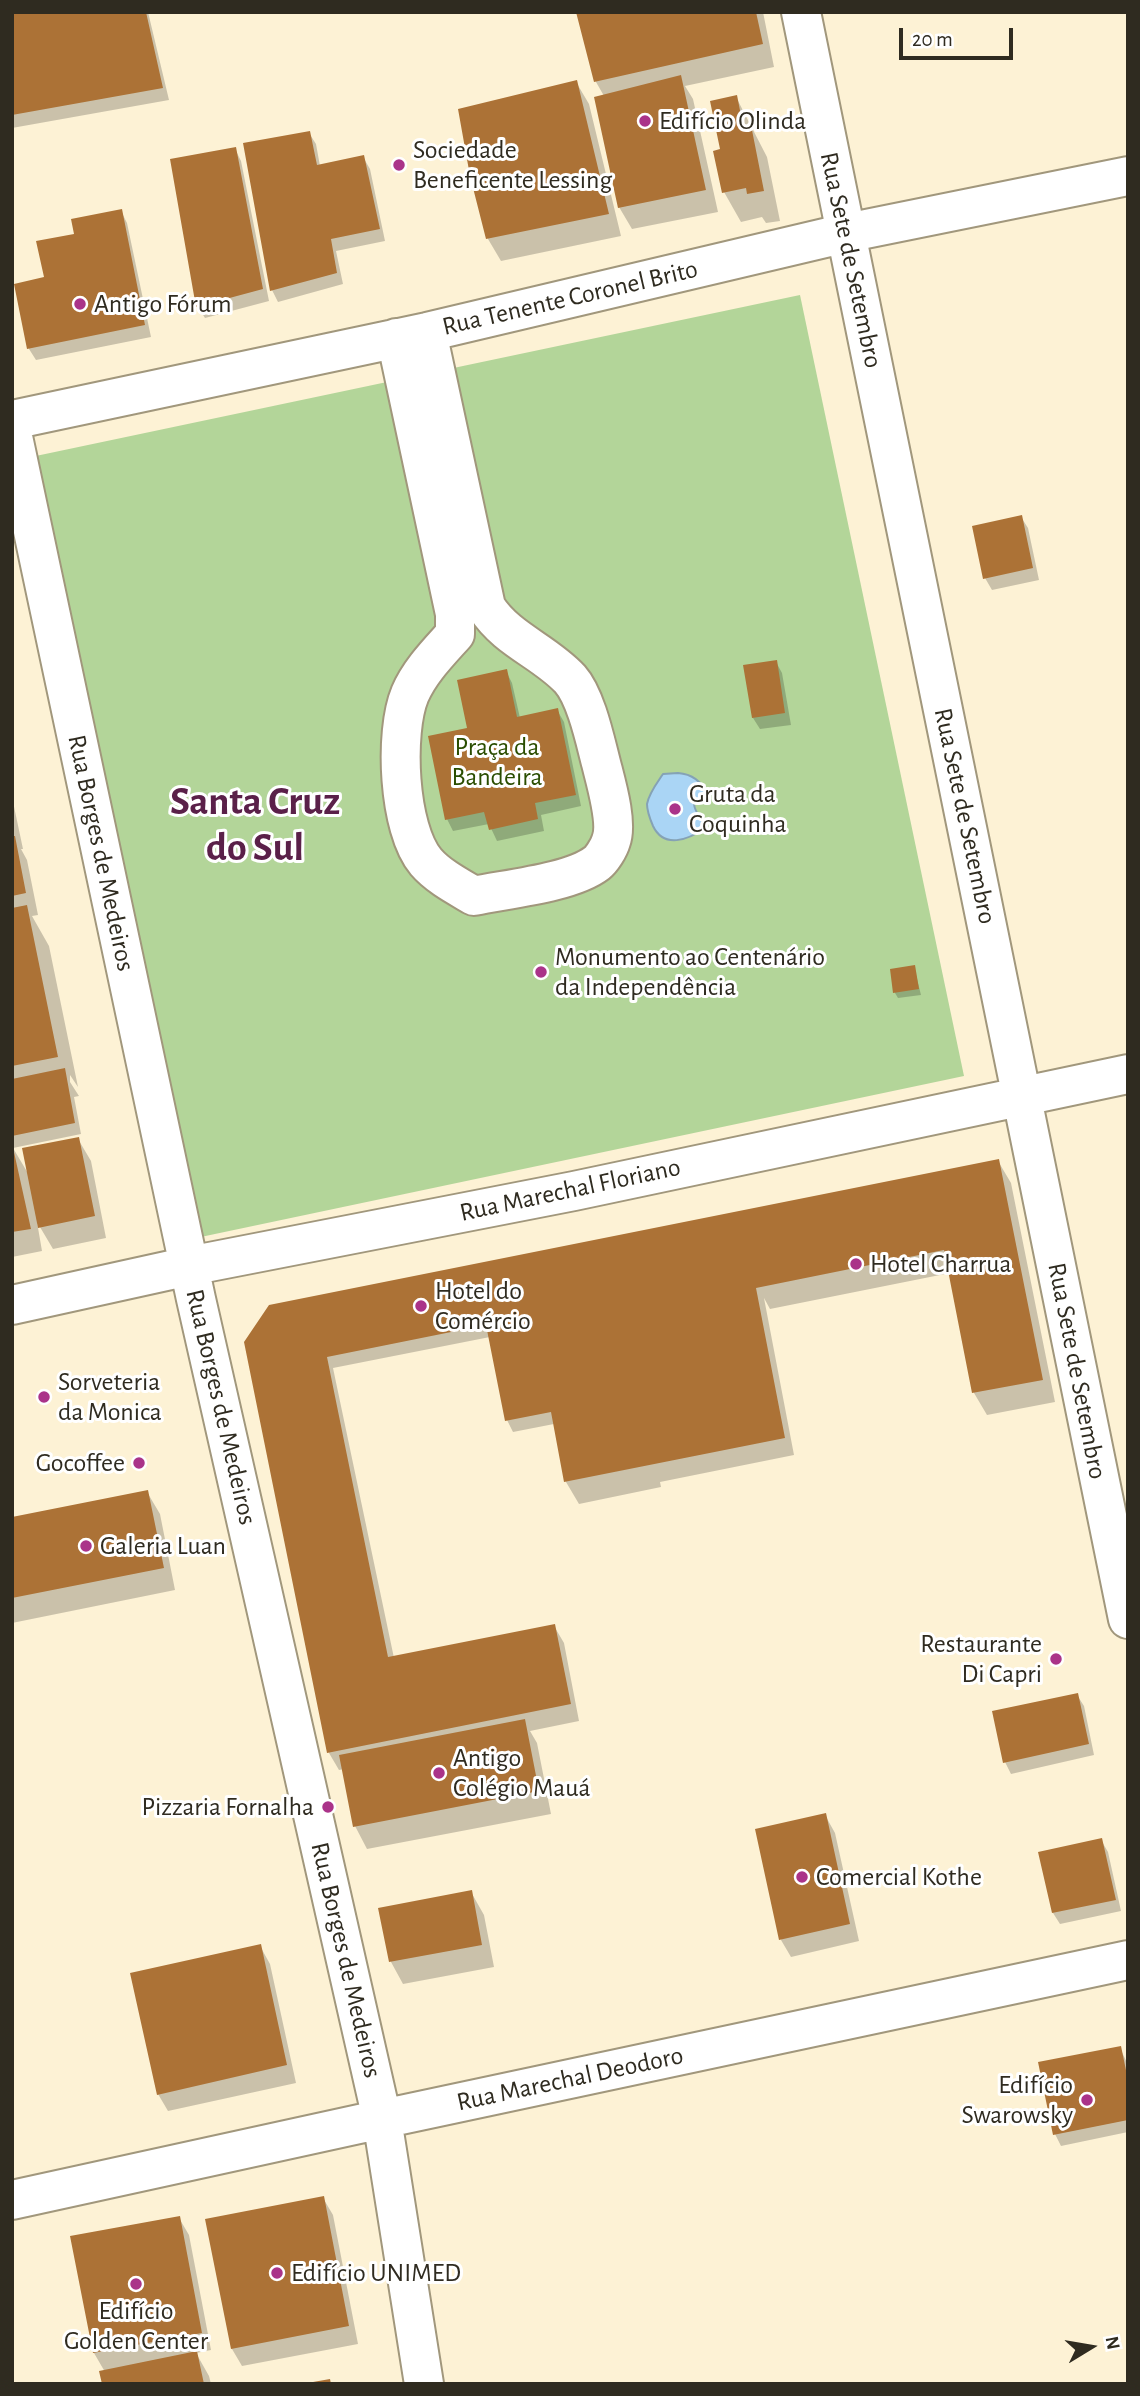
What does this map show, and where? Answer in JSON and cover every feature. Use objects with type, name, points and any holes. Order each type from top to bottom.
[{"type":"street","name":"Rua Sete de Setembro","points":[[801,12],[1128,1619]]},
{"type":"street","name":"Rua Tenente Coronel Brito","points":[[12,420],[411,335],[846,233],[1128,176]]},
{"type":"street","points":[[411,335],[486,607],[512,636],[536,651],[572,681],[582,700],[612,805],[612,840],[598,862],[573,875],[474,896],[436,871],[415,847],[404,791],[402,727],[409,698],[424,671],[455,634],[455,614],[411,335]]},
{"type":"street","name":"Rua Borges de Medeiros","points":[[12,432],[189,1266],[382,2119],[424,2384]]},
{"type":"street","name":"Rua Marechal Floriano","points":[[12,1305],[189,1266],[574,1191],[1128,1074]]},
{"type":"street","name":"Rua Marechal Deodoro","points":[[12,2200],[1128,1961]]},
{"type":"green space","name":"Praça da Bandeira","points":[[800,295],[964,1076],[196,1238],[31,457]]},
{"type":"water","points":[[678,773],[696,779],[704,790],[706,795],[694,804],[705,828],[684,839],[670,840],[663,838],[653,826],[647,804],[651,792],[663,774]]},
{"type":"building","points":[[12,12],[146,12],[163,88],[12,115]]},
{"type":"building","points":[[576,12],[756,12],[763,44],[594,82]]},
{"type":"building","name":"Edifício Olinda","points":[[681,75],[706,190],[618,208],[594,97]]},
{"type":"building","points":[[577,80],[609,214],[486,239],[470,176],[458,109]]},
{"type":"building","points":[[737,95],[743,126],[751,125],[764,191],[747,194],[746,188],[722,193],[713,151],[720,149],[710,101]]},
{"type":"building","points":[[310,131],[317,165],[364,155],[380,229],[331,239],[337,273],[270,291],[243,143]]},
{"type":"building","points":[[236,147],[263,289],[196,307],[170,159]]},
{"type":"building","name":"Antigo Fórum","points":[[122,209],[145,325],[27,349],[14,284],[44,277],[36,241],[74,234],[71,219]]},
{"type":"building","points":[[1022,515],[1033,568],[983,579],[972,526]]},
{"type":"building","points":[[777,660],[785,713],[752,718],[743,665]]},
{"type":"building","points":[[507,669],[517,717],[558,708],[576,795],[535,803],[538,819],[489,830],[484,812],[445,820],[428,736],[467,728],[457,680]]},
{"type":"building","points":[[12,836],[15,836],[26,893],[12,896]]},
{"type":"building","points":[[27,905],[58,1057],[12,1066],[12,908]]},
{"type":"building","points":[[915,965],[919,989],[893,993],[890,969]]},
{"type":"building","points":[[65,1068],[75,1123],[12,1136],[12,1079]]},
{"type":"building","points":[[79,1137],[95,1216],[38,1228],[22,1148]]},
{"type":"building","points":[[12,1143],[31,1229],[12,1232]]},
{"type":"building","points":[[999,1159],[1043,1380],[972,1393],[944,1250],[756,1288],[785,1438],[564,1482],[551,1412],[505,1421],[486,1325],[327,1357],[388,1657],[555,1624],[571,1704],[327,1753],[244,1342],[269,1305]]},
{"type":"building","name":"Galeria Luan","points":[[148,1490],[164,1568],[12,1598],[12,1517]]},
{"type":"building","points":[[1078,1693],[1089,1744],[1003,1763],[992,1711]]},
{"type":"building","name":"Antigo Colégio Mauá","points":[[525,1719],[539,1791],[353,1827],[339,1755]]},
{"type":"building","name":"Comercial Kothe","points":[[826,1813],[850,1924],[779,1940],[755,1829]]},
{"type":"building","points":[[1102,1838],[1116,1900],[1052,1913],[1038,1852]]},
{"type":"building","points":[[472,1890],[482,1945],[389,1962],[378,1908]]},
{"type":"building","points":[[261,1944],[287,2065],[157,2095],[130,1973]]},
{"type":"building","name":"Edifício Swarowsky","points":[[1121,2046],[1128,2080],[1128,2120],[1053,2135],[1038,2062]]},
{"type":"building","name":"Edifício UNIMED","points":[[324,2196],[349,2326],[231,2349],[205,2219]]},
{"type":"building","name":"Edifício Golden Center","points":[[180,2216],[202,2333],[93,2353],[70,2236]]},
{"type":"building","points":[[197,2351],[204,2384],[102,2384],[99,2371]]},
{"type":"building","points":[[330,2379],[331,2384],[313,2384],[313,2382]]},
{"type":"place","name":"Edifício Olinda","points":[[645,121]]},
{"type":"place","name":"Sociedade Beneficente Lessing","points":[[399,165]]},
{"type":"place","name":"Antigo Fórum","points":[[80,304]]},
{"type":"place","name":"Gruta da Coquinha","points":[[675,809]]},
{"type":"place","name":"Monumento ao Centenário da Independência","points":[[541,972]]},
{"type":"place","name":"Hotel Charrua","points":[[856,1264]]},
{"type":"place","name":"Hotel do Comércio","points":[[421,1306]]},
{"type":"place","name":"Sorveteria da Monica","points":[[44,1397]]},
{"type":"place","name":"Gocoffee","points":[[139,1463]]},
{"type":"place","name":"Galeria Luan","points":[[86,1546]]},
{"type":"place","name":"Restaurante Di Capri","points":[[1056,1659]]},
{"type":"place","name":"Antigo Colégio Mauá","points":[[439,1773]]},
{"type":"place","name":"Pizzaria Fornalha","points":[[328,1807]]},
{"type":"place","name":"Comercial Kothe","points":[[802,1877]]},
{"type":"place","name":"Edifício Swarowsky","points":[[1087,2100]]},
{"type":"place","name":"Edifício UNIMED","points":[[277,2273]]},
{"type":"place","name":"Edifício Golden Center","points":[[136,2284]]},
{"type":"district","name":"Santa Cruz do Sul","points":[[255,825]]}]
